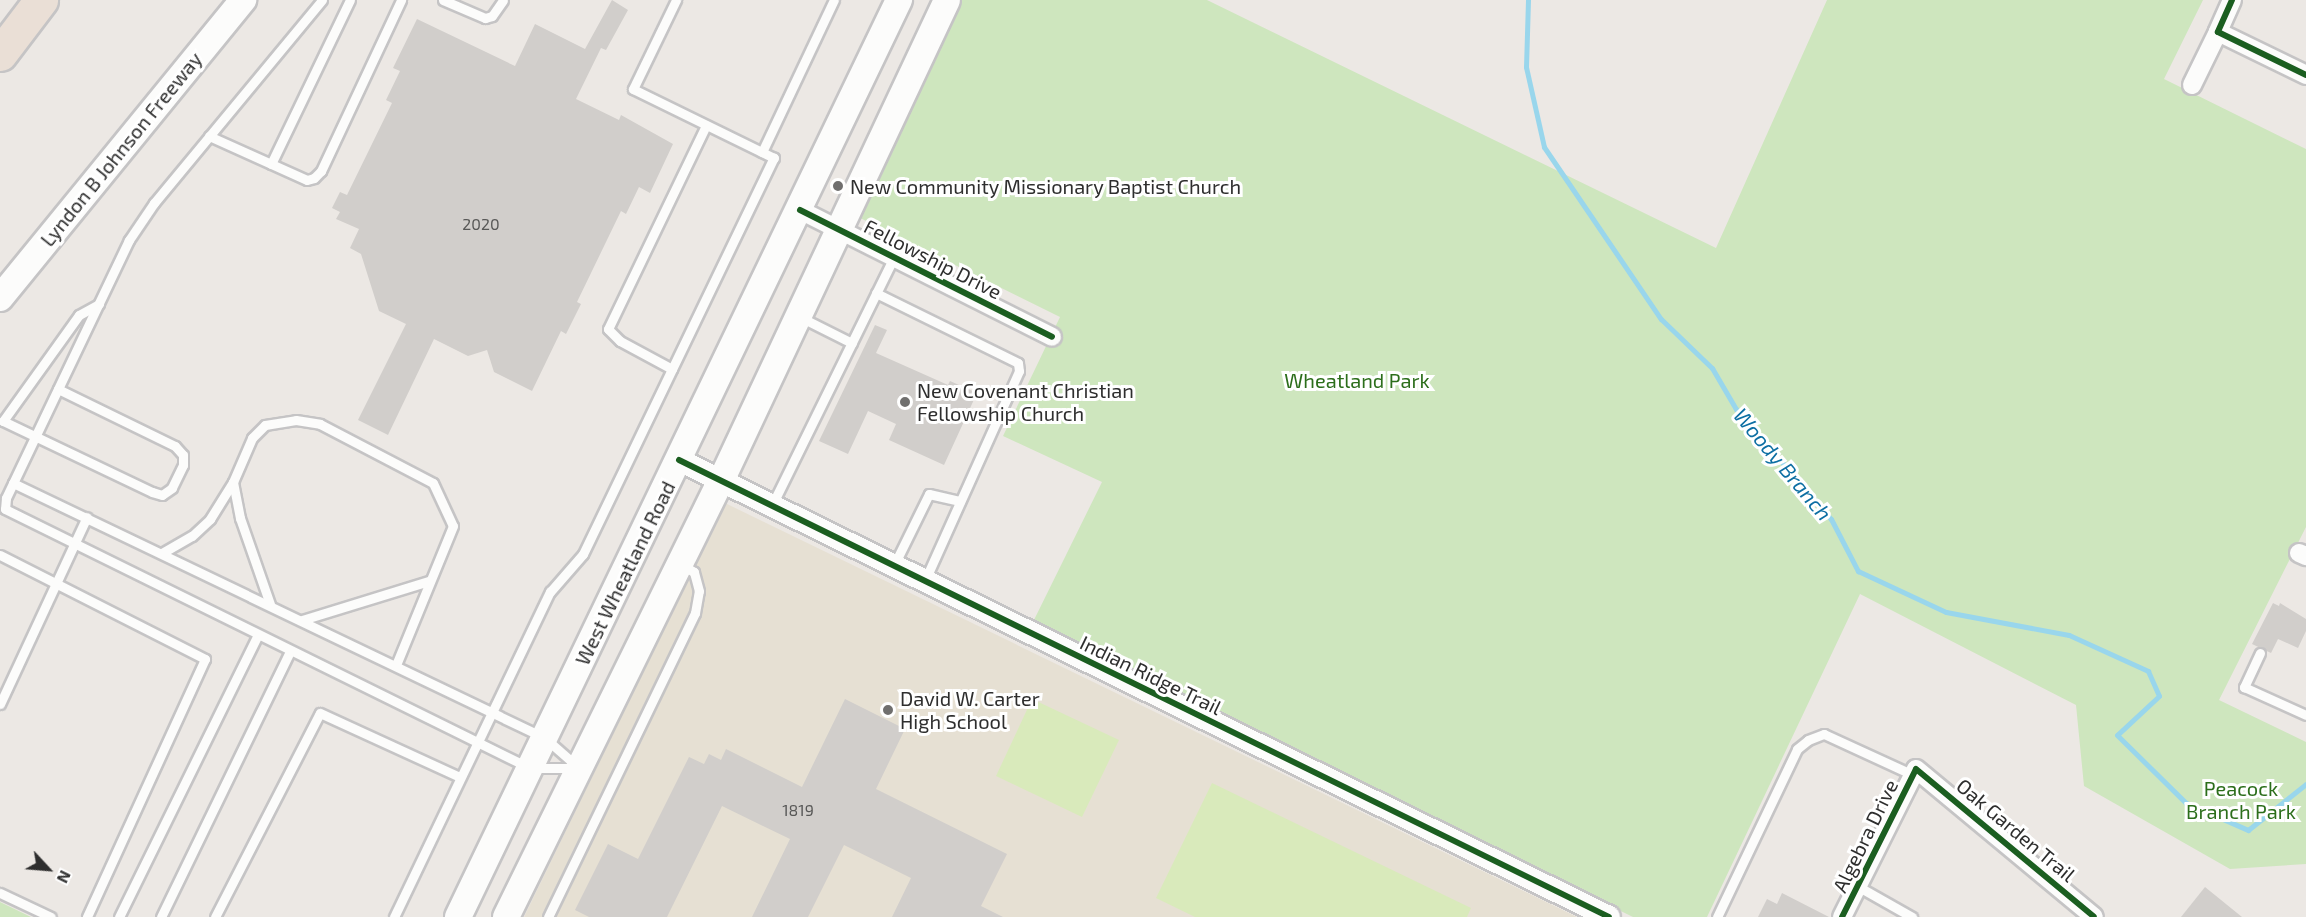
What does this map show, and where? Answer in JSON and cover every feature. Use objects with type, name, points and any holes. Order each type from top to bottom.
[{"type":"highway","points":[[0,54],[41,0]]},
{"type":"highway","points":[[19,28],[47,0]]},
{"type":"main road","name":"Lyndon B Johnson Freeway","points":[[0,298],[243,0]]},
{"type":"main road","name":"West Wheatland Road","points":[[458,917],[899,0]]},
{"type":"main road","points":[[506,917],[721,481],[947,0]]},
{"type":"street","points":[[2192,85],[2232,0]]},
{"type":"street","points":[[2218,32],[2306,75]]},
{"type":"street","name":"Fellowship Drive","points":[[800,210],[1052,337]]},
{"type":"street","name":"Indian Ridge Trail","points":[[679,460],[1609,917]]},
{"type":"street","name":"Algebra Drive","points":[[1842,917],[1915,772]]},
{"type":"street","name":"Oak Garden Trail","points":[[1915,772],[2094,917]]},
{"type":"lane","points":[[322,0],[209,136],[129,240],[13,483],[5,509],[530,768],[580,768]]},
{"type":"lane","points":[[271,164],[350,0]]},
{"type":"lane","points":[[209,136],[308,180],[321,171],[401,0]]},
{"type":"lane","points":[[443,0],[485,18],[492,15],[503,0]]},
{"type":"lane","points":[[394,917],[550,592],[583,554],[774,158],[633,89],[676,0]]},
{"type":"lane","points":[[762,152],[834,0]]},
{"type":"lane","points":[[672,369],[620,341],[608,329],[706,125]]},
{"type":"lane","points":[[771,507],[894,257]]},
{"type":"lane","points":[[876,293],[1018,363],[1019,371],[924,582]]},
{"type":"lane","points":[[58,389],[175,446],[183,455],[183,465],[172,488],[162,495],[3,420],[79,315],[99,304]]},
{"type":"lane","points":[[798,316],[852,343]]},
{"type":"lane","points":[[162,552],[192,537],[210,519],[233,482],[252,438],[265,425],[296,420],[320,424],[433,483],[453,526],[396,665]]},
{"type":"lane","points":[[233,482],[240,518],[270,604]]},
{"type":"lane","points":[[13,483],[162,552],[545,738],[580,768]]},
{"type":"lane","points":[[893,567],[929,494],[960,501]]},
{"type":"lane","points":[[0,704],[87,517]]},
{"type":"lane","points":[[0,555],[200,654],[206,663],[87,917]]},
{"type":"lane","points":[[548,917],[695,613],[699,591],[694,572],[680,564]]},
{"type":"lane","points":[[302,620],[429,581]]},
{"type":"lane","points":[[119,917],[258,635]]},
{"type":"lane","points":[[161,917],[290,651]]},
{"type":"lane","points":[[2260,653],[2244,687],[2306,715]]},
{"type":"lane","points":[[215,917],[320,713],[460,777]]},
{"type":"lane","points":[[1717,917],[1797,749],[1808,740],[1824,734],[1915,772]]},
{"type":"lane","points":[[1858,887],[1912,917]]},
{"type":"lane","points":[[0,893],[51,917]]},
{"type":"shaded area","name":"David W. Carter High School","points":[[725,503],[1577,917],[524,917]]},
{"type":"green space","points":[[936,0],[1207,0],[1716,248],[1827,0],[2203,0],[2164,79],[2306,149],[2306,527],[2219,700],[2306,742],[2306,864],[2230,869],[2084,786],[2076,705],[1860,594],[1707,917],[1633,917],[1032,624],[1102,482],[1003,436],[1060,317],[838,207]]},
{"type":"green space","points":[[1032,699],[1119,740],[1082,817],[996,776]]},
{"type":"green space","points":[[1212,783],[1471,908],[1467,917],[1195,917],[1156,898]]},
{"type":"green space","points":[[0,902],[31,917],[0,917]]},
{"type":"building","points":[[612,0],[628,10],[606,50],[601,48],[576,99],[619,120],[621,115],[673,144],[650,193],[639,187],[626,214],[621,211],[577,302],[581,304],[566,334],[561,331],[532,391],[494,372],[487,350],[468,356],[434,339],[388,435],[358,420],[406,324],[379,311],[361,254],[350,248],[359,229],[336,219],[340,212],[332,208],[340,192],[347,195],[392,103],[386,100],[400,71],[393,68],[417,19],[515,66],[535,24],[585,49]]},
{"type":"building","name":"New Covenant Christian Fellowship Church","points":[[875,325],[887,330],[876,353],[948,385],[950,381],[977,393],[944,465],[889,440],[896,424],[868,411],[848,454],[819,441]]},
{"type":"building","points":[[2273,603],[2279,606],[2280,603],[2306,619],[2306,631],[2298,648],[2278,639],[2271,653],[2252,644]]},
{"type":"building","points":[[845,699],[905,729],[876,789],[1007,854],[981,906],[1003,917],[892,917],[911,878],[844,845],[808,917],[752,917],[790,839],[722,806],[667,917],[589,917],[575,910],[608,844],[638,859],[689,757],[704,764],[709,754],[721,760],[726,749],[802,787]]},
{"type":"building","points":[[2205,887],[2242,917],[2181,917]]},
{"type":"building","points":[[1782,893],[1829,917],[1758,917],[1767,899],[1777,904]]},
{"type":"waterway","name":"Woody Branch","points":[[1528,0],[1526,67],[1544,147],[1661,319],[1712,368],[1736,409],[1831,519],[1858,571],[1946,612],[2069,635],[2148,671],[2159,696],[2117,735],[2186,803],[2248,830],[2306,784]]},
{"type":"cycle path","points":[[2232,0],[2218,32],[2306,75]]},
{"type":"cycle path","points":[[800,210],[1052,337]]},
{"type":"cycle path","points":[[679,460],[1609,917]]},
{"type":"cycle path","points":[[1842,917],[1916,769],[2094,917]]},
{"type":"place","name":"New Community Missionary Baptist Church","points":[[838,186]]},
{"type":"place","name":"New Covenant Christian Fellowship Church","points":[[905,402]]},
{"type":"place","name":"David W. Carter High School","points":[[888,710]]},
{"type":"park label","name":"Wheatland Park","points":[[1357,380]]},
{"type":"park label","name":"Peacock Branch Park","points":[[2241,800]]}]
